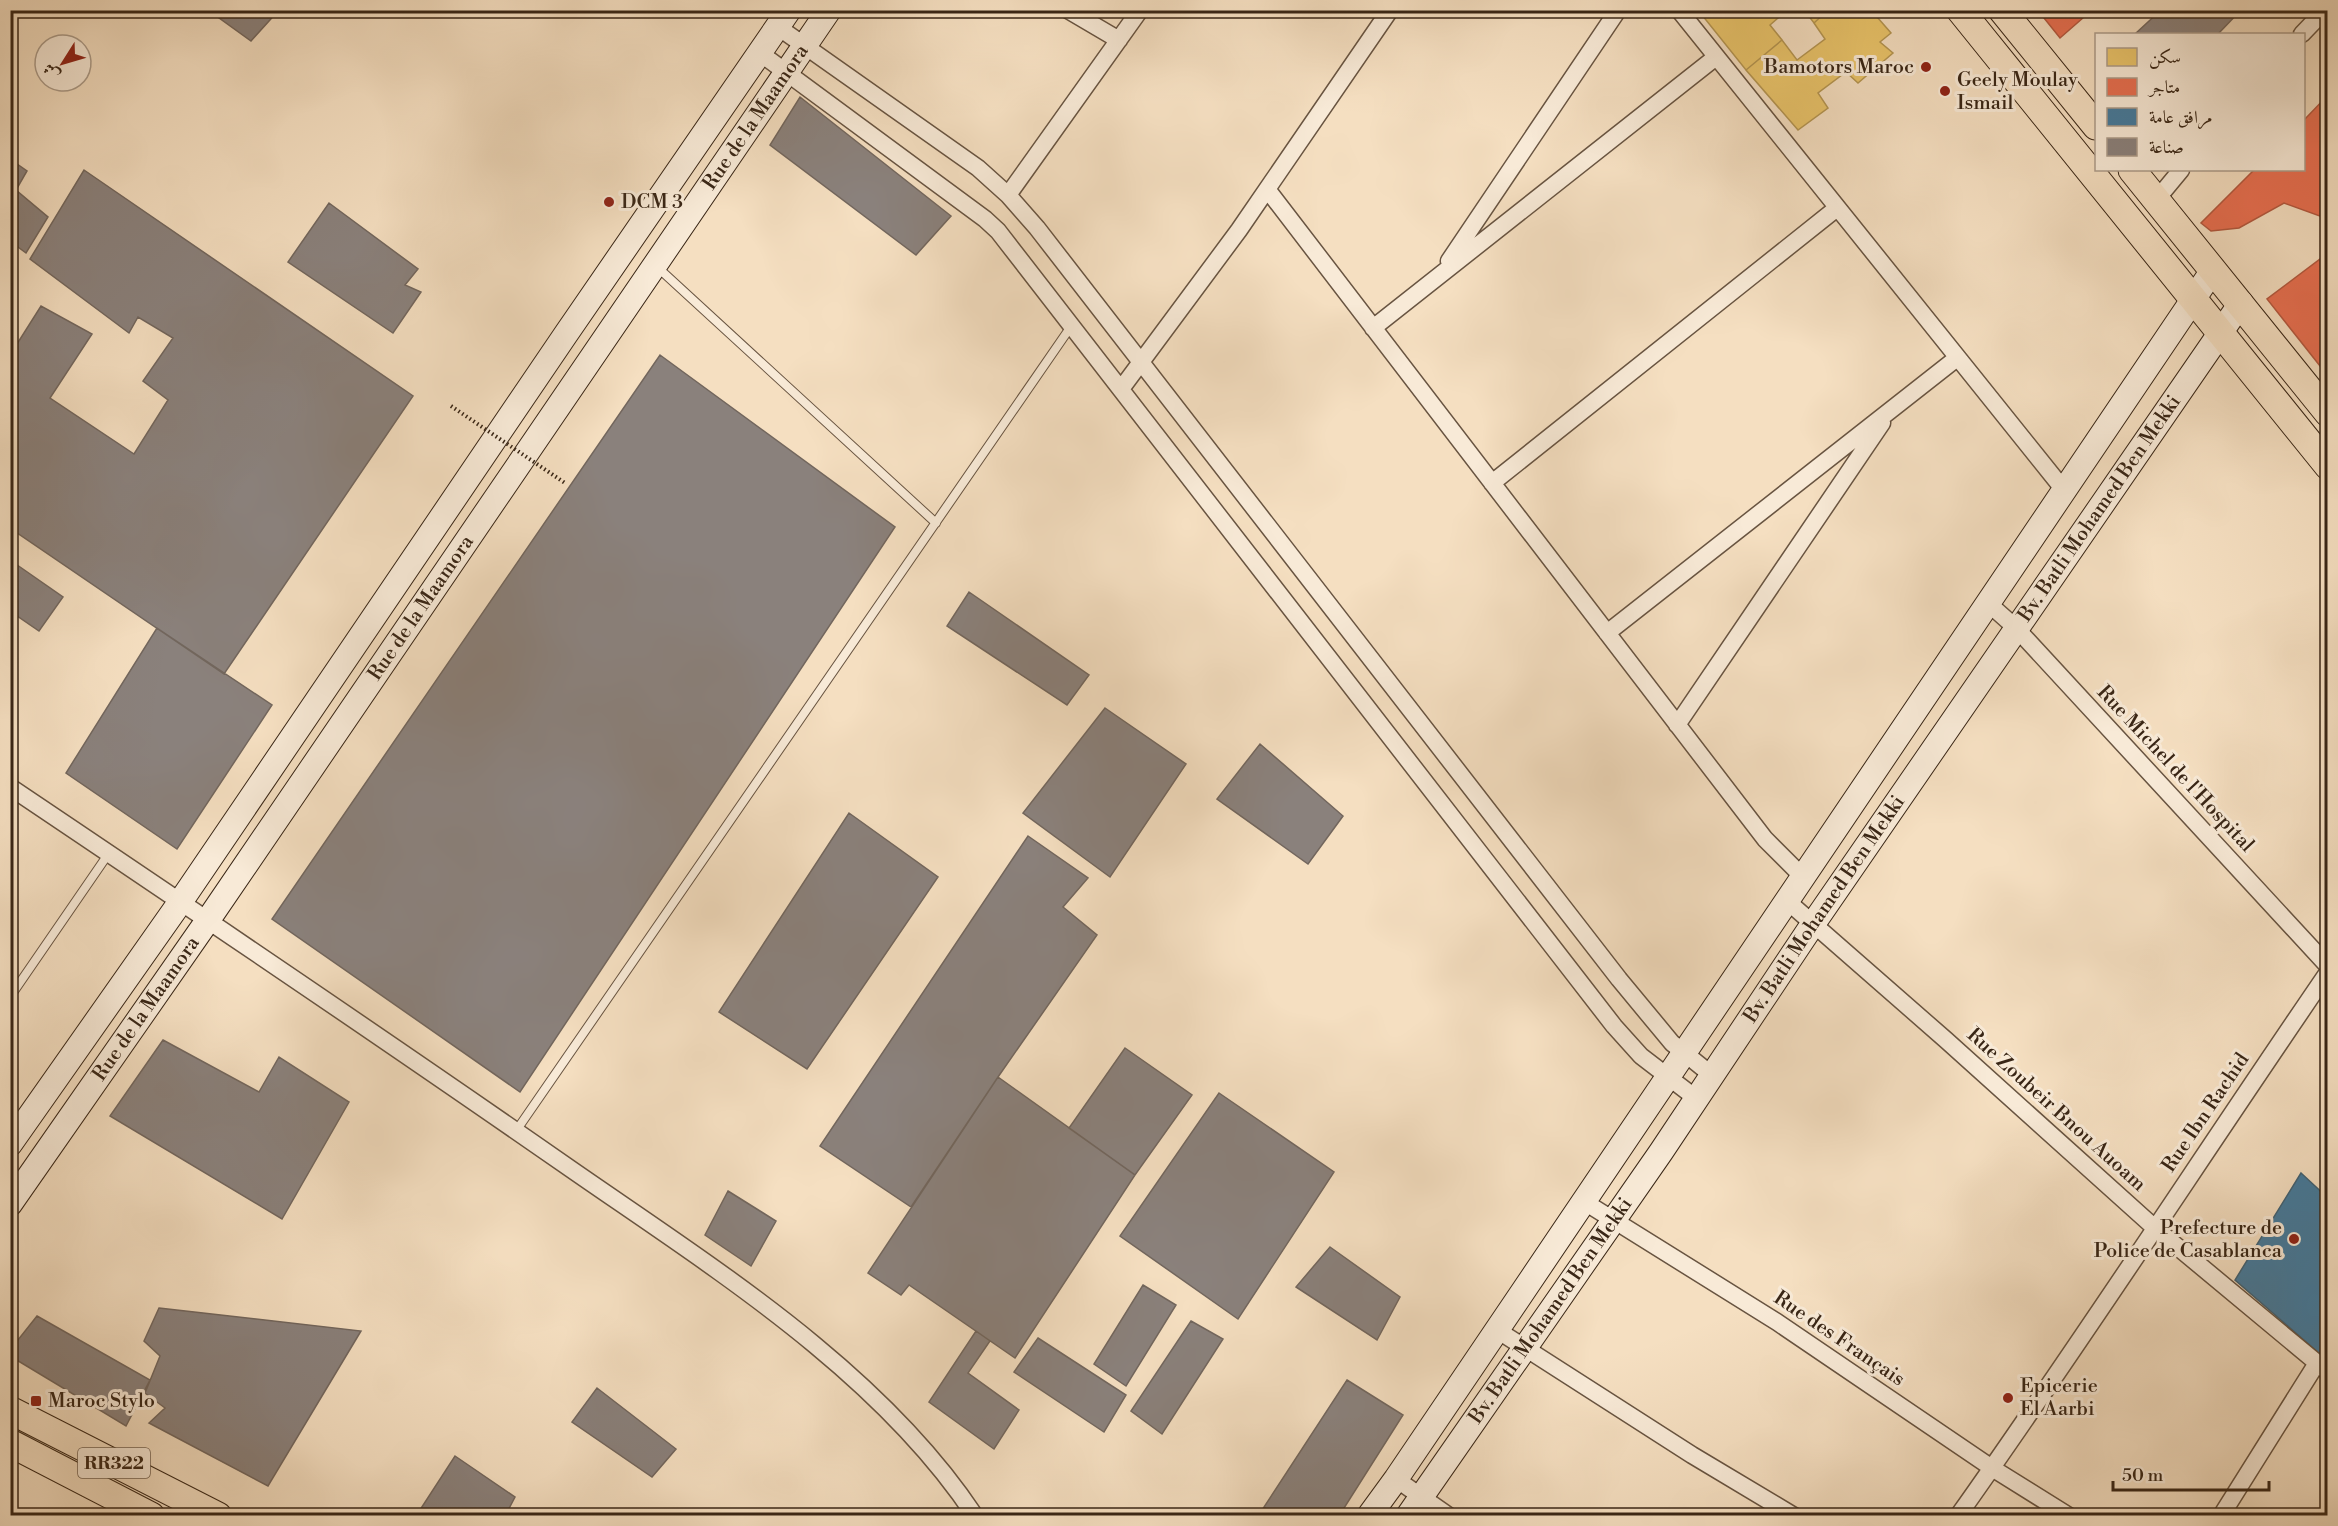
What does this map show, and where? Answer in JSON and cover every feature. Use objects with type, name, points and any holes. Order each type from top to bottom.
[{"type":"main road","points":[[1960,10],[2328,466]]},
{"type":"main road","points":[[2002,10],[2095,124]]},
{"type":"main road","points":[[2133,171],[2328,413]]},
{"type":"main road","name":"RR322","points":[[10,1410],[218,1515]]},
{"type":"main road","name":"RR322","points":[[10,1443],[151,1515]]},
{"type":"street","name":"Rue de la Maamora","points":[[10,1204],[208,920],[829,10]]},
{"type":"street","points":[[1068,10],[1119,40]]},
{"type":"street","points":[[1008,195],[1140,10]]},
{"type":"street","points":[[1121,389],[1267,189],[1390,10]]},
{"type":"street","points":[[1440,275],[1618,10]]},
{"type":"street","points":[[1679,10],[2064,490]]},
{"type":"street","points":[[2303,33],[2325,10]]},
{"type":"street","name":"Rue de la Maamora","points":[[10,1144],[181,901],[572,324],[784,19]]},
{"type":"street","points":[[784,19],[806,45],[978,168],[1008,195],[1037,228],[1618,979],[1656,1026],[1684,1054],[1713,1076]]},
{"type":"street","points":[[760,53],[986,219],[1011,247],[1614,1026],[1641,1056],[1697,1099]]},
{"type":"street","points":[[1373,328],[1716,57]]},
{"type":"street","points":[[2157,199],[2180,171]]},
{"type":"street","points":[[1267,189],[1765,839],[1803,877]]},
{"type":"street","points":[[1492,483],[1837,208]]},
{"type":"street","name":"Bv. Batli Mohamed Ben Mekki","points":[[1369,1515],[1396,1479],[1668,1078],[2213,270]]},
{"type":"street","name":"Bv. Batli Mohamed Ben Mekki","points":[[1415,1506],[1713,1076],[1813,924],[2241,303]]},
{"type":"street","points":[[1607,633],[1957,358]]},
{"type":"street","points":[[1677,725],[1890,410]]},
{"type":"street","name":"Rue Michel de l'Hospital","points":[[1988,603],[2016,628],[2328,966]]},
{"type":"street","points":[[365,629],[393,648]]},
{"type":"street","points":[[1877,766],[1908,785]]},
{"type":"street","points":[[10,787],[181,901],[516,1131],[780,1316],[850,1377],[909,1433],[975,1515]]},
{"type":"street","name":"Rue Zoubeir Bnou Auoam","points":[[1786,900],[2156,1229],[2322,1368]]},
{"type":"street","name":"Rue Ibn Rachid","points":[[1958,1515],[2156,1229],[2195,1166],[2328,972]]},
{"type":"street","name":"Rue des Français","points":[[1583,1201],[1777,1322],[1992,1468],[2069,1515]]},
{"type":"street","points":[[1497,1330],[1692,1455],[1794,1515]]},
{"type":"street","points":[[2221,1515],[2322,1368]]},
{"type":"street","points":[[1396,1479],[1415,1506],[1449,1515]]},
{"type":"lane","points":[[655,265],[936,523]]},
{"type":"lane","points":[[516,1131],[1072,326]]},
{"type":"lane","points":[[10,998],[110,853]]},
{"type":"path","points":[[451,406],[565,483]]},
{"type":"building: سكن","points":[[1698,10],[1787,10],[1770,25],[1782,40],[1746,70]]},
{"type":"building: سكن","points":[[1804,10],[1828,10],[1814,23]]},
{"type":"building: سكن","points":[[1828,10],[1871,10],[1891,33],[1880,42],[1893,53],[1858,83],[1846,72],[1818,93],[1828,108],[1798,130],[1746,70],[1782,40],[1797,60],[1825,39],[1814,23]]},
{"type":"building: متاجر","points":[[2043,10],[2092,10],[2060,38],[2040,13]]},
{"type":"building: متاجر","points":[[2328,95],[2328,219],[2284,203],[2239,228],[2211,231],[2201,223],[2253,171],[2305,171],[2305,119]]},
{"type":"building: متاجر","points":[[2328,253],[2328,376],[2267,299]]},
{"type":"building: مرافق عامة","name":"Prefecture de Police de Casablanca","points":[[2301,1173],[2328,1198],[2328,1361],[2235,1280]]},
{"type":"building: صناعة","points":[[208,10],[279,10],[251,41]]},
{"type":"building: صناعة","points":[[2161,10],[2241,10],[2219,33],[2136,33]]},
{"type":"building: صناعة","points":[[800,97],[951,216],[916,255],[770,145]]},
{"type":"building: صناعة","points":[[10,159],[27,171],[16,190],[48,217],[26,253],[10,241]]},
{"type":"building: صناعة","points":[[84,170],[413,396],[224,674],[10,528],[10,355],[41,306],[92,334],[50,398],[134,454],[168,400],[143,381],[173,338],[138,317],[129,333],[30,259]]},
{"type":"building: صناعة","points":[[329,203],[418,269],[405,285],[421,292],[393,333],[288,262]]},
{"type":"building: صناعة","points":[[660,355],[895,527],[520,1092],[272,919]]},
{"type":"building: صناعة","points":[[10,560],[63,597],[39,631],[10,611]]},
{"type":"building: صناعة","points":[[969,592],[1089,675],[1067,705],[947,626]]},
{"type":"building: صناعة","points":[[157,628],[272,705],[177,849],[66,773]]},
{"type":"building: صناعة","points":[[1105,708],[1186,764],[1110,877],[1023,813]]},
{"type":"building: صناعة","points":[[1260,744],[1343,816],[1308,864],[1217,799]]},
{"type":"building: صناعة","points":[[849,813],[938,877],[807,1069],[719,1012]]},
{"type":"building: صناعة","points":[[1028,836],[1088,878],[1063,907],[1097,935],[911,1207],[820,1146]]},
{"type":"building: صناعة","points":[[163,1040],[259,1092],[279,1057],[349,1102],[282,1219],[110,1116]]},
{"type":"building: صناعة","points":[[1125,1048],[1192,1095],[1135,1175],[1069,1128]]},
{"type":"building: صناعة","points":[[998,1077],[1135,1175],[1015,1358],[909,1285],[901,1295],[868,1273]]},
{"type":"building: صناعة","points":[[1219,1093],[1334,1172],[1238,1319],[1120,1236]]},
{"type":"building: صناعة","points":[[728,1191],[776,1221],[751,1266],[705,1235]]},
{"type":"building: صناعة","points":[[1330,1247],[1400,1297],[1377,1340],[1296,1287]]},
{"type":"building: صناعة","points":[[1143,1285],[1176,1305],[1126,1386],[1094,1364]]},
{"type":"building: صناعة","points":[[159,1308],[361,1331],[268,1486],[149,1423],[165,1408],[145,1393],[160,1356],[144,1341]]},
{"type":"building: صناعة","points":[[37,1316],[150,1380],[126,1426],[10,1356],[10,1350]]},
{"type":"building: صناعة","points":[[1191,1321],[1223,1339],[1162,1434],[1131,1411]]},
{"type":"building: صناعة","points":[[976,1331],[990,1341],[968,1373],[1019,1410],[994,1449],[929,1402]]},
{"type":"building: صناعة","points":[[1038,1338],[1126,1395],[1104,1432],[1014,1372]]},
{"type":"building: صناعة","points":[[1347,1380],[1403,1415],[1339,1516],[1276,1516],[1264,1507]]},
{"type":"building: صناعة","points":[[597,1388],[676,1449],[652,1477],[572,1422]]},
{"type":"building: صناعة","points":[[455,1456],[515,1497],[505,1516],[416,1516]]},
{"type":"building: صناعة","points":[[1264,1507],[1276,1516],[1258,1516]]},
{"type":"place","name":"Bamotors Maroc","points":[[1926,67]]},
{"type":"place","name":"Geely Moulay Ismail","points":[[1945,91]]},
{"type":"place","name":"DCM 3","points":[[609,202]]},
{"type":"place","name":"Prefecture de Police de Casablanca","points":[[2294,1239]]},
{"type":"place","name":"Epicerie El Aarbi","points":[[2008,1398]]},
{"type":"place","name":"Maroc Stylo","points":[[36,1401]]}]
